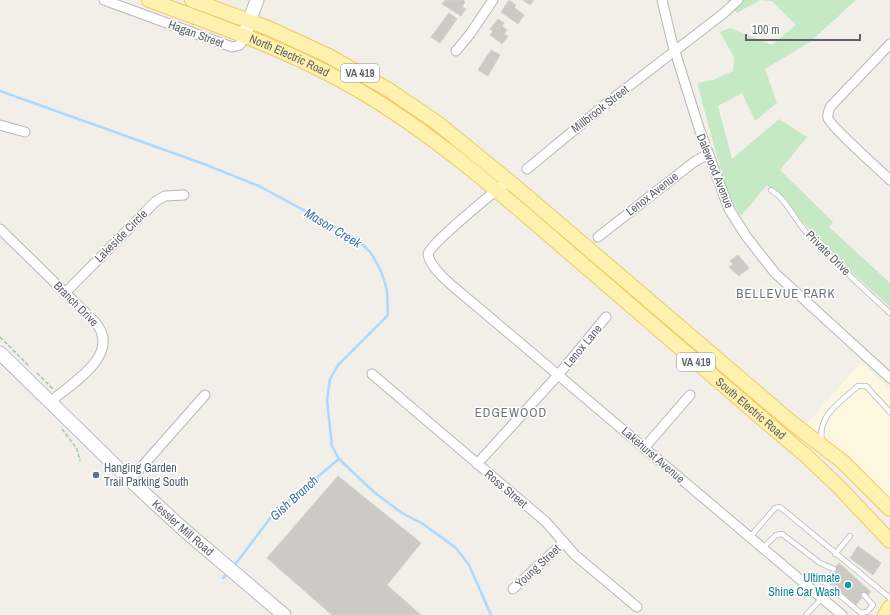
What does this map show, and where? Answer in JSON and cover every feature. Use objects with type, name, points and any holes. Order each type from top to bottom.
[{"type":"main road","name":"North Electric Road","points":[[148,0],[244,36],[318,68],[392,110],[444,147],[496,190]]},
{"type":"main road","name":"North Electric Road","points":[[192,0],[250,21],[327,55],[389,90],[436,122],[509,181]]},
{"type":"main road","name":"South Electric Road","points":[[509,181],[791,422],[843,462],[890,509]]},
{"type":"main road","name":"South Electric Road","points":[[496,190],[804,454],[838,486],[890,541]]},
{"type":"main road","points":[[885,615],[890,607]]},
{"type":"street","name":"Hagan Street","points":[[104,0],[235,48],[240,45],[244,36]]},
{"type":"street","points":[[141,14],[148,0]]},
{"type":"street","points":[[244,36],[257,0]]},
{"type":"street","points":[[456,51],[470,34],[493,0]]},
{"type":"street","name":"Dalewood Avenue","points":[[662,0],[675,52],[708,154],[729,209],[759,253],[784,282],[890,378]]},
{"type":"street","name":"Millbrook Street","points":[[527,169],[607,103],[675,52],[738,0]]},
{"type":"street","points":[[890,44],[831,106],[828,112],[829,121],[890,180]]},
{"type":"street","points":[[0,125],[25,132]]},
{"type":"street","name":"Lenox Avenue","points":[[598,237],[694,162],[708,154]]},
{"type":"street","points":[[496,190],[509,181]]},
{"type":"street","name":"Lakehurst Avenue","points":[[496,190],[429,249],[428,254],[430,263],[437,271],[842,615]]},
{"type":"street","name":"Lakeside Circle","points":[[65,293],[156,201],[165,196],[184,195]]},
{"type":"street","name":"Branch Drive","points":[[0,229],[101,329],[103,348],[96,362],[50,402]]},
{"type":"street","name":"Lenox Lane","points":[[559,374],[606,317]]},
{"type":"street","name":"Kessler Mill Road","points":[[0,353],[130,480],[284,615]]},
{"type":"street","name":"Ross Street","points":[[372,374],[546,522],[575,555],[637,606]]},
{"type":"street","points":[[477,464],[559,374]]},
{"type":"street","points":[[130,480],[205,395]]},
{"type":"street","points":[[645,447],[690,395]]},
{"type":"street","name":"Young Street","points":[[513,589],[564,542]]},
{"type":"lane","name":"Private Drive","points":[[771,190],[778,196],[805,231],[825,252],[890,313]]},
{"type":"lane","points":[[822,447],[820,433],[822,422],[830,412],[858,386],[866,386],[890,412]]},
{"type":"lane","points":[[750,537],[775,508],[780,507],[890,598]]},
{"type":"lane","points":[[763,548],[776,535],[782,534],[820,563],[834,570]]},
{"type":"lane","points":[[835,554],[850,536]]},
{"type":"lane","points":[[805,583],[812,578],[819,578],[861,613],[867,612],[873,605],[864,595]]},
{"type":"lane","points":[[807,615],[822,598]]},
{"type":"path","points":[[62,425],[63,432],[77,449],[80,461]]},
{"type":"shaded area","points":[[861,362],[890,389],[890,503],[806,425]]},
{"type":"green space","points":[[727,0],[760,0],[737,13]]},
{"type":"green space","points":[[760,0],[856,0],[810,42],[765,69],[777,103],[755,121],[742,93],[718,106],[732,159],[779,119],[807,137],[780,170],[833,222],[829,227],[890,283],[890,307],[846,267],[767,185],[741,216],[728,196],[697,83],[713,80],[733,71],[734,57],[720,32],[730,28],[772,45],[796,25],[772,1]]},
{"type":"building","points":[[445,0],[463,0],[465,2],[462,7],[466,9],[461,16],[442,4]]},
{"type":"building","points":[[509,0],[516,5],[514,7],[524,15],[518,24],[501,12]]},
{"type":"building","points":[[523,0],[534,0],[530,5]]},
{"type":"building","points":[[449,13],[457,19],[440,43],[431,37]]},
{"type":"building","points":[[498,19],[504,23],[502,26],[507,30],[504,34],[508,36],[502,44],[490,35],[493,31],[490,29]]},
{"type":"building","points":[[491,50],[500,55],[488,76],[478,70]]},
{"type":"building","points":[[738,255],[749,268],[739,276],[729,267],[733,264],[730,261]]},
{"type":"building","points":[[338,476],[421,543],[387,585],[421,615],[332,615],[267,558]]},
{"type":"building","points":[[858,546],[881,563],[873,575],[850,558]]},
{"type":"building","name":"Ultimate Shine Car Wash","points":[[839,563],[871,592],[868,595],[866,593],[856,605],[826,578]]},
{"type":"waterway","name":"Mason Creek","points":[[0,91],[204,164],[259,186],[357,239],[371,253],[381,271],[387,290],[388,315],[338,365],[330,379],[327,400],[332,446],[339,459],[375,493],[402,513],[423,524],[456,548],[469,565],[491,615]]},
{"type":"waterway","name":"Gish Branch","points":[[234,566],[274,513],[339,459]]},
{"type":"waterway","name":"Gish Branch","points":[[223,578],[228,573]]},
{"type":"place","name":"Hanging Garden Trail Parking South","points":[[96,475]]},
{"type":"place","name":"Ultimate Shine Car Wash","points":[[848,585]]},
{"type":"district","name":"BELLEVUE PARK","points":[[786,293]]},
{"type":"district","name":"EDGEWOOD","points":[[511,412]]}]
